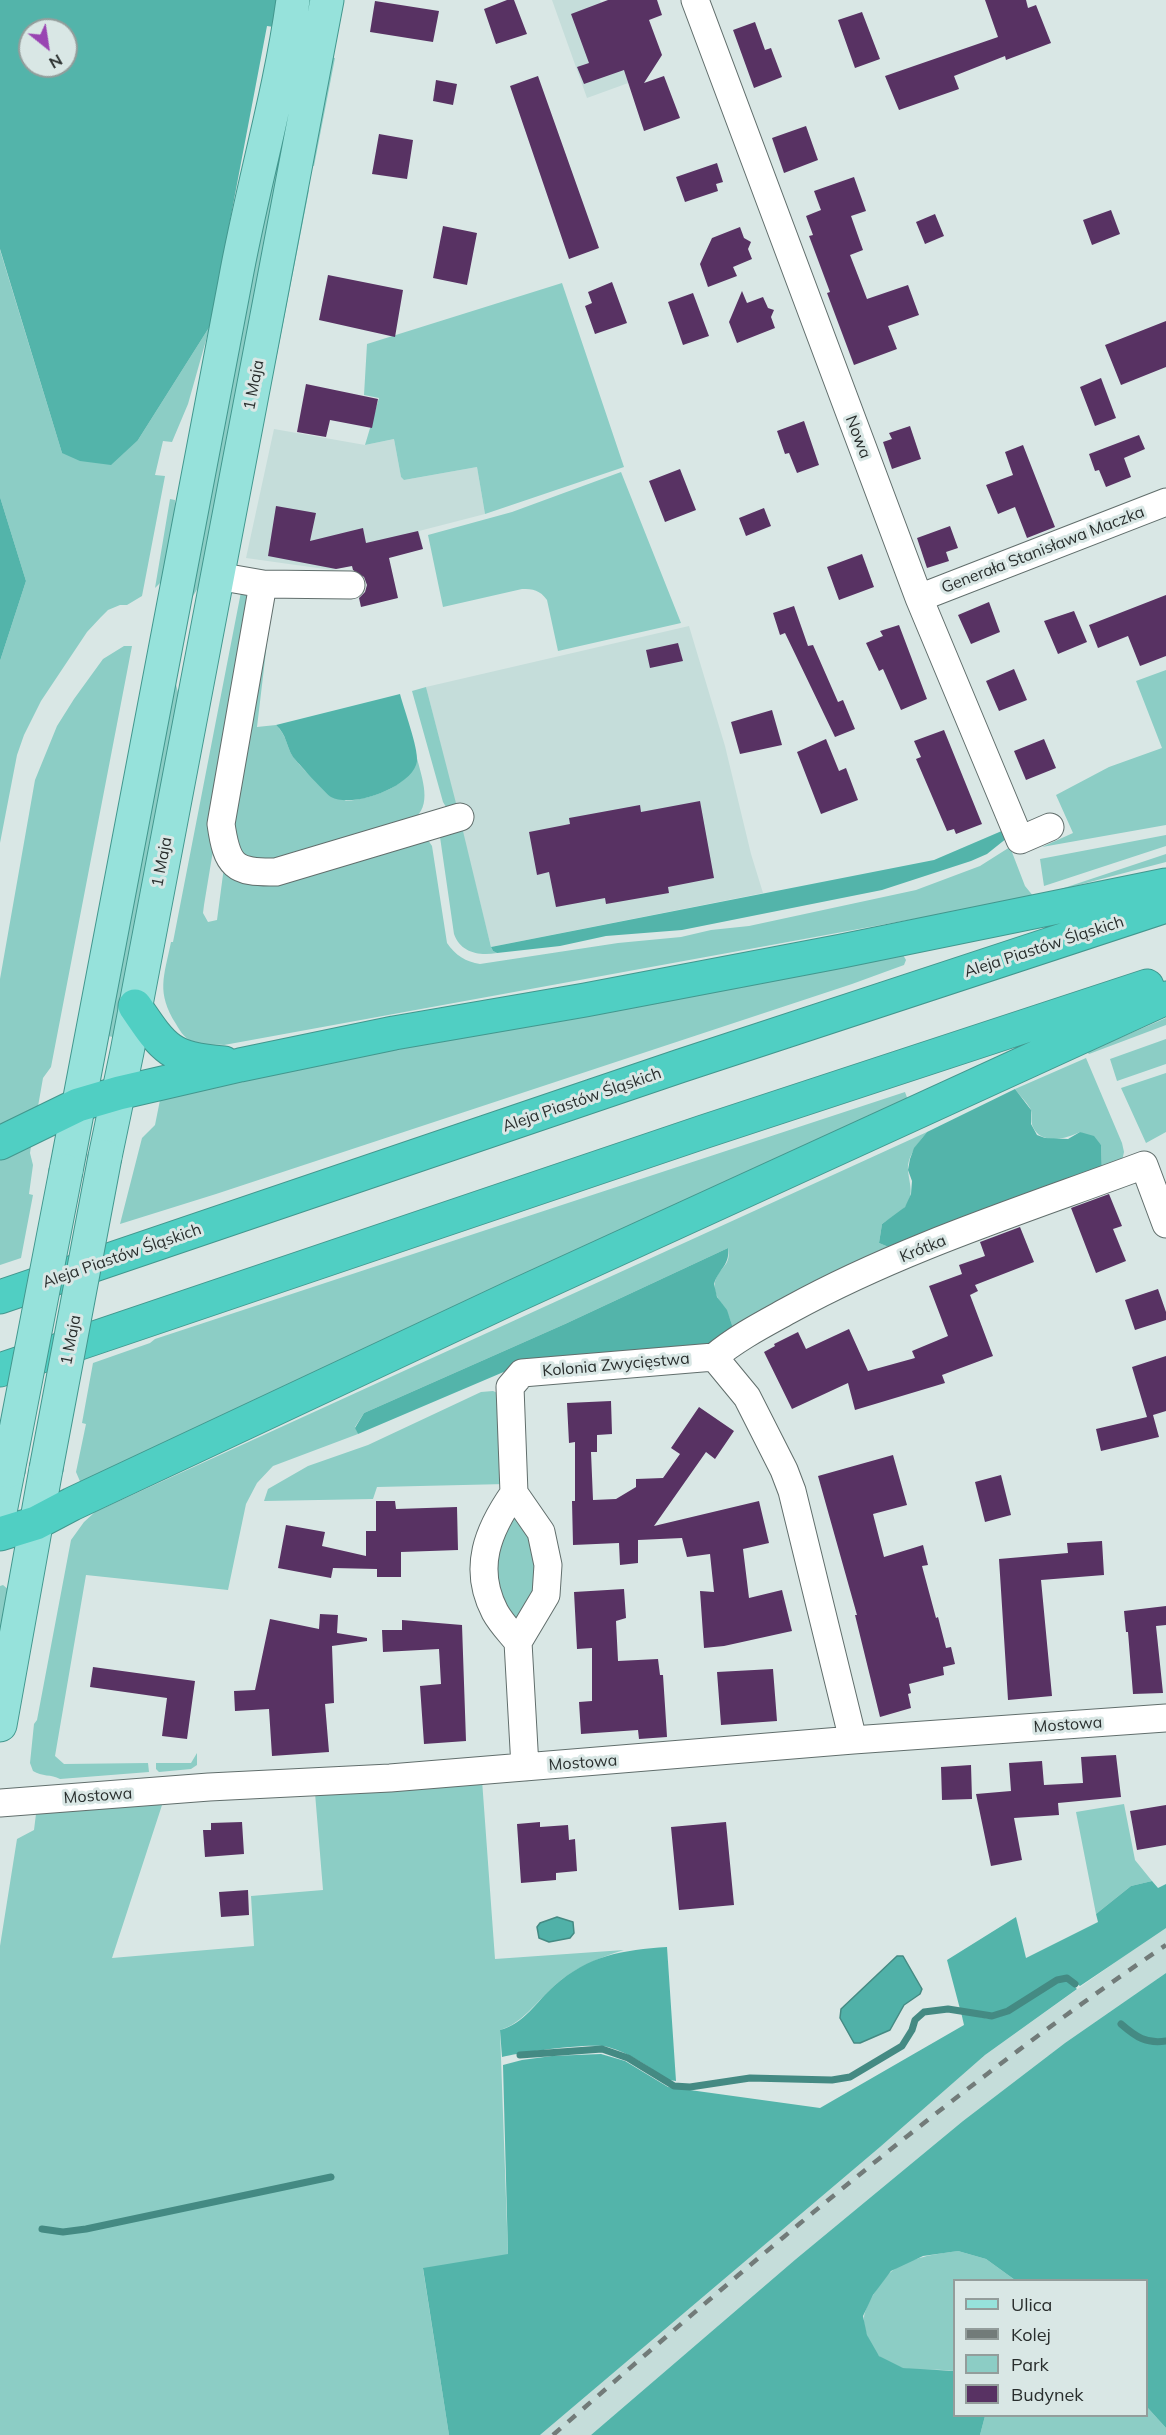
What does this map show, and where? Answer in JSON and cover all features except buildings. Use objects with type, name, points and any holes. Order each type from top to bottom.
[{"type":"highway","points":[[0,1143],[78,1105],[119,1093],[240,1065],[394,1033],[842,951],[1166,885]]},
{"type":"highway","name":"Aleja Piastów Śląskich","points":[[0,1297],[680,1066],[1166,906]]},
{"type":"highway","points":[[0,1370],[702,1132],[1166,980]]},
{"type":"highway","points":[[0,1534],[36,1523],[515,1296],[1166,998]]},
{"type":"highway","points":[[135,1005],[166,1048],[192,1061],[240,1065]]},
{"type":"main road","points":[[0,1512],[172,626],[240,252],[287,42],[292,0]]},
{"type":"main road","name":"1 Maja","points":[[0,1725],[105,1157],[327,0]]},
{"type":"street","name":"Nowa","points":[[695,0],[919,598],[1020,840],[1050,827]]},
{"type":"street","name":"Generała Stanisława Maczka","points":[[919,598],[1166,502]]},
{"type":"street","points":[[217,576],[263,584],[351,585]]},
{"type":"street","points":[[263,584],[221,824],[224,847],[229,857],[239,868],[251,872],[276,872],[460,817]]},
{"type":"street","name":"Krótka","points":[[714,1357],[732,1341],[831,1287],[917,1250],[1144,1165],[1166,1224]]},
{"type":"street","name":"Kolonia Zwycięstwa","points":[[514,1493],[510,1387],[522,1373],[714,1357],[747,1397],[784,1470],[792,1491],[853,1740]]},
{"type":"street","points":[[518,1642],[546,1595],[548,1572],[546,1549],[541,1532],[514,1493],[486,1542],[485,1578],[494,1610],[518,1642],[525,1767]]},
{"type":"street","name":"Mostowa","points":[[0,1803],[525,1767],[853,1740],[1166,1718]]},
{"type":"shaded area","points":[[0,0],[278,0],[274,27],[267,26],[210,326],[138,440],[111,465],[80,461],[62,453],[0,249]]},
{"type":"shaded area","points":[[552,0],[600,0],[631,82],[587,98]]},
{"type":"shaded area","points":[[274,429],[365,445],[394,439],[401,477],[404,480],[477,467],[485,514],[419,531],[423,549],[332,570],[246,558]]},
{"type":"shaded area","points":[[0,497],[26,581],[0,661]]},
{"type":"shaded area","points":[[689,626],[725,746],[751,854],[763,893],[491,947],[426,687]]},
{"type":"shaded area","points":[[400,694],[413,737],[417,761],[413,770],[394,787],[367,797],[341,800],[331,797],[293,757],[276,725]]},
{"type":"shaded area","points":[[1004,830],[1007,838],[987,854],[882,890],[682,930],[606,936],[560,946],[497,953],[491,947],[934,860]]},
{"type":"shaded area","points":[[1015,1089],[1031,1110],[1031,1124],[1037,1135],[1045,1138],[1068,1139],[1080,1132],[1094,1136],[1101,1145],[1102,1174],[891,1248],[879,1243],[882,1224],[905,1207],[911,1194],[912,1181],[908,1170],[910,1159],[914,1148],[927,1132]]},
{"type":"shaded area","points":[[728,1248],[726,1263],[714,1284],[717,1297],[727,1310],[734,1331],[712,1343],[689,1350],[513,1368],[358,1434],[355,1428],[364,1413],[565,1324]]},
{"type":"shaded area","points":[[1152,1881],[1158,1888],[1166,1884],[1166,1928],[1080,1986],[1068,1977],[1057,1979],[1003,2011],[993,2014],[960,2009],[947,1960],[1016,1917],[1026,1958],[1098,1922],[1096,1914],[1131,1886]]},
{"type":"shaded area","points":[[557,1917],[573,1922],[574,1933],[570,1938],[549,1942],[539,1938],[537,1927],[540,1923]]},
{"type":"shaded area","points":[[1166,1926],[1166,1973],[1065,2043],[963,2121],[796,2259],[591,2435],[540,2435],[985,2055]]},
{"type":"shaded area","points":[[667,1947],[676,2081],[669,2080],[640,2061],[608,2047],[556,2048],[502,2057],[500,2030],[516,2023],[554,1986],[580,1967],[621,1952]]},
{"type":"shaded area","points":[[897,1956],[903,1956],[922,1989],[920,1994],[904,2005],[890,2030],[860,2043],[854,2043],[840,2018],[841,2009]]},
{"type":"shaded area","points":[[1166,1973],[1166,2428],[1148,2408],[1148,2279],[1014,2279],[986,2259],[958,2251],[923,2256],[891,2271],[873,2295],[863,2316],[867,2335],[879,2356],[903,2368],[953,2371],[953,2417],[985,2417],[980,2435],[591,2435],[796,2259],[963,2121],[1065,2043]]},
{"type":"shaded area","points":[[1067,1980],[1077,1989],[985,2055],[540,2435],[449,2435],[423,2268],[508,2254],[503,2065],[552,2056],[601,2054],[625,2061],[668,2087],[820,2108],[964,2025],[961,2012],[986,2018],[1004,2015],[1057,1983]]},
{"type":"green space","points":[[295,51],[307,53],[206,575],[193,596],[190,596]]},
{"type":"green space","points":[[329,57],[335,58],[314,166],[308,166]]},
{"type":"green space","points":[[303,189],[309,190],[276,360],[270,354]]},
{"type":"green space","points":[[0,250],[62,453],[138,440],[210,326],[188,404],[172,442],[163,441],[155,475],[165,476],[142,596],[127,605],[108,610],[101,617],[87,632],[41,701],[17,755],[0,843],[0,661],[26,581],[0,497]]},
{"type":"green space","points":[[562,283],[624,467],[485,514],[477,467],[404,480],[401,477],[394,439],[365,445],[379,398],[364,395],[367,344]]},
{"type":"green space","points":[[621,472],[681,623],[558,651],[547,600],[536,591],[522,589],[443,607],[428,535],[512,512]]},
{"type":"green space","points":[[170,499],[175,500],[174,542],[169,574],[155,588]]},
{"type":"green space","points":[[247,589],[254,603],[204,905],[203,913],[208,922],[217,920],[224,867],[428,840],[432,846],[447,943],[461,957],[480,964],[749,926],[916,890],[980,866],[1010,847],[1025,886],[1034,897],[224,1045],[192,1042],[182,1033],[170,1013],[164,993],[164,975],[171,942],[173,942],[241,592]]},
{"type":"green space","points":[[273,592],[257,727],[276,725],[299,765],[318,782],[346,801],[368,797],[401,782],[414,765],[416,754],[425,795],[424,804],[416,817],[263,865],[241,854],[230,829]]},
{"type":"green space","points":[[124,646],[132,646],[51,1067],[43,1078],[37,1112],[0,1129],[0,979],[35,780],[57,726],[74,699],[103,659]]},
{"type":"green space","points":[[1166,670],[1166,825],[1042,847],[1073,833],[1056,795],[1109,767],[1162,748],[1136,681]]},
{"type":"green space","points":[[175,681],[181,703],[116,1038],[105,1035]]},
{"type":"green space","points":[[426,687],[457,807],[446,807],[443,802],[412,691]]},
{"type":"green space","points":[[462,827],[491,947],[497,953],[471,952],[461,945],[454,934],[440,837],[441,833]]},
{"type":"green space","points":[[1166,835],[1166,846],[1044,886],[1040,859]]},
{"type":"green space","points":[[1166,854],[1166,862],[1052,892]]},
{"type":"green space","points":[[902,953],[906,960],[904,965],[852,984],[120,1224],[142,1138],[155,1125],[161,1095]]},
{"type":"green space","points":[[1166,1018],[1166,1025],[1089,1054],[1087,1052]]},
{"type":"green space","points":[[1166,1039],[1166,1064],[1117,1081],[1110,1059]]},
{"type":"green space","points":[[1086,1058],[1124,1152],[1122,1161],[1102,1174],[1101,1145],[1080,1132],[1054,1139],[1037,1133],[1033,1127],[1030,1108],[1015,1089]]},
{"type":"green space","points":[[1166,1073],[1166,1132],[1146,1143],[1121,1088]]},
{"type":"green space","points":[[905,1092],[909,1103],[82,1486],[76,1472],[86,1424],[82,1423],[93,1363],[150,1343],[155,1339]]},
{"type":"green space","points":[[927,1132],[909,1160],[910,1198],[900,1212],[882,1224],[879,1243],[891,1248],[734,1331],[715,1292],[715,1282],[728,1259],[728,1248],[565,1324],[364,1413],[355,1427],[358,1434],[273,1466],[257,1483],[246,1504],[228,1590],[86,1575],[55,1756],[64,1764],[148,1763],[149,1772],[60,1779],[33,1771],[30,1763],[34,1724],[37,1720],[71,1540],[84,1522],[95,1512]]},
{"type":"green space","points":[[32,1140],[30,1153],[33,1165],[29,1194],[33,1195],[21,1258],[0,1265],[0,1155]]},
{"type":"green space","points":[[493,1391],[500,1394],[506,1484],[377,1487],[373,1499],[264,1501],[268,1489],[308,1466],[368,1445],[481,1392]]},
{"type":"green space","points":[[510,1510],[527,1521],[541,1575],[517,1626],[495,1588],[493,1563]]},
{"type":"green space","points":[[3,1585],[9,1590],[0,1645],[0,1586]]},
{"type":"green space","points":[[197,1753],[197,1765],[191,1769],[159,1772],[156,1769],[156,1763],[191,1763]]},
{"type":"green space","points":[[482,1780],[495,1959],[624,1950],[596,1960],[570,1974],[554,1986],[523,2017],[500,2030],[508,2255],[423,2269],[449,2435],[0,2435],[0,1946],[17,1839],[34,1830],[36,1814],[163,1802],[112,1958],[254,1946],[251,1896],[323,1890],[315,1793]]},
{"type":"green space","points":[[1124,1804],[1135,1860],[1152,1881],[1131,1886],[1096,1914],[1076,1812]]},
{"type":"green space","points":[[958,2251],[986,2259],[1014,2279],[953,2279],[953,2371],[915,2370],[887,2362],[879,2356],[868,2338],[864,2318],[867,2307],[888,2274],[907,2262]]},
{"type":"green space","points":[[1148,2408],[1166,2428],[1166,2435],[980,2435],[985,2417],[1148,2417]]},
{"type":"waterway","points":[[520,2055],[602,2049],[628,2058],[674,2086],[690,2087],[750,2078],[832,2080],[850,2077],[902,2046],[915,2020],[924,2012],[948,2009],[992,2016],[1008,2011],[1057,1980],[1067,1978],[1075,1984]]},
{"type":"waterway","points":[[1121,2024],[1142,2038],[1166,2041]]},
{"type":"waterway","points":[[42,2229],[63,2232],[86,2229],[331,2177]]},
{"type":"railway","points":[[553,2435],[776,2243],[929,2119],[1006,2059],[1166,1945]]}]
